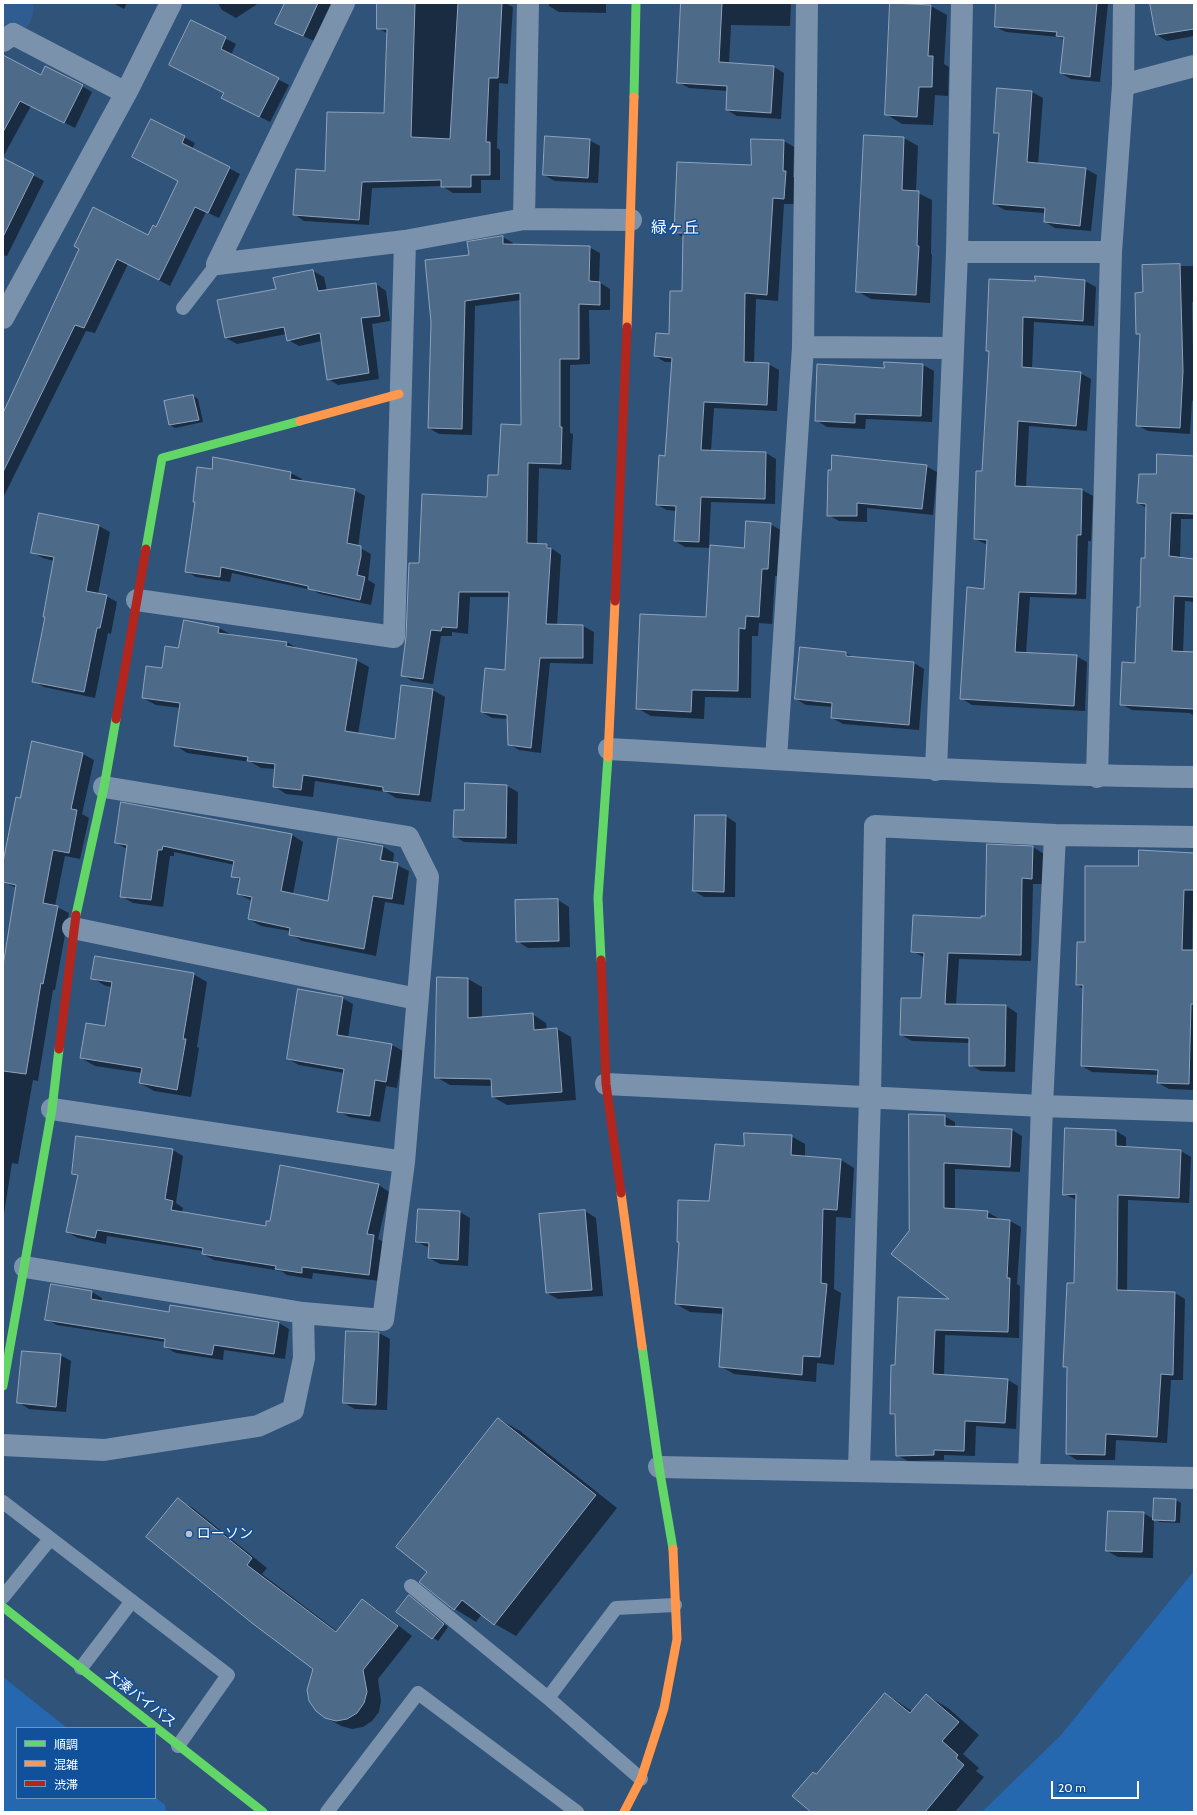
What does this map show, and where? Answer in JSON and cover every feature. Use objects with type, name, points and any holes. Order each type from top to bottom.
[{"type":"main road","points":[[624,1812],[641,1780],[664,1708],[677,1639],[673,1549],[658,1467],[606,1084],[598,898],[609,749],[631,220],[636,3]]},
{"type":"main road","points":[[3,1386],[52,1109],[73,928],[104,787],[162,458],[399,394]]},
{"type":"main road","name":"大湊バイパス","points":[[3,1607],[154,1727]]},
{"type":"main road","name":"大湊バイパス","points":[[156,1728],[263,1812]]},
{"type":"street","points":[[3,318],[126,93],[171,3]]},
{"type":"street","points":[[217,264],[344,3]]},
{"type":"street","points":[[524,219],[528,3]]},
{"type":"street","points":[[776,759],[803,347],[806,3]]},
{"type":"street","points":[[936,770],[957,252],[962,3]]},
{"type":"street","points":[[1098,777],[1111,252],[1123,85],[1124,3]]},
{"type":"street","points":[[3,41],[13,34],[126,93]]},
{"type":"street","points":[[1123,85],[1194,66]]},
{"type":"street","points":[[217,264],[405,241],[524,219],[631,220]]},
{"type":"street","points":[[137,600],[394,637],[399,394],[405,241]]},
{"type":"street","points":[[957,252],[1111,252]]},
{"type":"street","points":[[803,347],[952,348]]},
{"type":"street","points":[[609,749],[936,770],[1098,777],[1194,777]]},
{"type":"street","points":[[25,1267],[303,1313],[383,1320],[404,1162],[428,877],[408,837],[104,787]]},
{"type":"street","points":[[859,1470],[870,1096],[875,826],[1055,835],[1194,837]]},
{"type":"street","points":[[1029,1475],[1042,1106],[1055,835]]},
{"type":"street","points":[[73,928],[417,999]]},
{"type":"street","points":[[606,1084],[870,1096],[1042,1106],[1194,1112]]},
{"type":"street","points":[[52,1109],[404,1162]]},
{"type":"street","points":[[3,1445],[104,1450],[258,1426],[293,1410],[304,1358],[303,1313]]},
{"type":"street","points":[[658,1467],[1194,1478]]},
{"type":"lane","points":[[183,308],[217,264]]},
{"type":"lane","points":[[3,1502],[228,1675],[178,1746]]},
{"type":"lane","points":[[3,1597],[50,1539]]},
{"type":"lane","points":[[411,1586],[548,1698],[641,1780]]},
{"type":"lane","points":[[80,1668],[132,1601]]},
{"type":"lane","points":[[548,1698],[616,1608],[675,1605]]},
{"type":"lane","points":[[327,1812],[418,1693],[578,1812]]},
{"type":"shaded area","points":[[1194,1571],[1194,1812],[982,1812],[1061,1735]]},
{"type":"shaded area","points":[[3,1677],[66,1727],[16,1727],[16,1799],[156,1798],[165,1805],[166,1812],[3,1812]]},
{"type":"building","points":[[285,3],[318,3],[303,36],[275,24]]},
{"type":"building","points":[[377,3],[415,3],[411,137],[450,139],[458,3],[502,3],[498,78],[489,78],[486,142],[490,142],[490,175],[471,175],[471,187],[441,187],[441,180],[362,182],[359,220],[293,215],[296,169],[325,171],[327,112],[384,113],[387,29],[377,29]]},
{"type":"building","points":[[681,3],[722,3],[719,62],[774,66],[771,113],[726,110],[727,86],[677,83]]},
{"type":"building","points":[[890,3],[931,5],[928,56],[933,56],[932,87],[919,87],[917,117],[885,115]]},
{"type":"building","points":[[996,3],[1097,3],[1090,77],[1060,73],[1064,37],[1056,36],[1057,32],[995,27]]},
{"type":"building","points":[[1150,3],[1194,3],[1194,29],[1156,35]]},
{"type":"building","points":[[191,20],[226,37],[221,49],[279,78],[259,117],[221,98],[224,93],[169,65]]},
{"type":"building","points":[[3,55],[41,75],[45,66],[83,85],[64,123],[20,101],[3,132]]},
{"type":"building","points":[[997,88],[1032,91],[1027,162],[1086,168],[1080,226],[1044,222],[1045,208],[993,204],[999,133],[994,133]]},
{"type":"building","points":[[151,119],[185,136],[182,143],[230,167],[208,213],[195,207],[159,280],[117,259],[84,328],[75,325],[3,472],[3,413],[79,249],[74,246],[93,207],[148,235],[153,225],[156,227],[178,181],[132,157]]},
{"type":"building","points":[[864,135],[904,137],[902,190],[919,191],[917,246],[919,246],[916,295],[856,292]]},
{"type":"building","points":[[545,136],[590,139],[588,178],[543,175]]},
{"type":"building","points":[[751,139],[784,140],[783,171],[786,171],[784,199],[773,198],[767,295],[745,293],[744,362],[769,363],[767,405],[704,402],[701,450],[766,452],[765,499],[701,497],[699,542],[674,541],[676,506],[656,505],[659,455],[665,456],[672,358],[654,356],[656,333],[669,334],[670,291],[682,291],[683,233],[674,233],[677,162],[751,165]]},
{"type":"building","points":[[3,158],[34,174],[3,237]]},
{"type":"building","points":[[503,236],[503,244],[590,246],[589,281],[600,282],[600,305],[579,304],[579,359],[560,359],[560,427],[562,427],[561,464],[528,463],[527,543],[547,544],[547,548],[551,548],[546,624],[583,625],[583,658],[540,658],[531,748],[508,745],[507,715],[481,712],[485,668],[505,670],[509,592],[459,592],[457,628],[442,627],[441,631],[431,630],[423,679],[401,676],[406,637],[409,563],[419,563],[422,494],[487,497],[488,475],[498,475],[501,424],[521,425],[520,293],[465,301],[462,429],[428,428],[431,322],[425,260],[469,255],[467,242]]},
{"type":"building","points":[[1180,264],[1183,371],[1180,428],[1136,426],[1140,334],[1136,334],[1135,293],[1143,292],[1142,265]]},
{"type":"building","points":[[313,270],[318,291],[376,283],[380,316],[361,318],[369,373],[327,380],[320,333],[287,341],[284,327],[225,338],[217,300],[276,289],[273,278]]},
{"type":"building","points":[[1035,276],[1085,280],[1083,321],[1023,317],[1022,367],[1081,372],[1076,426],[1018,421],[1015,486],[1082,489],[1081,535],[1077,535],[1076,594],[1019,592],[1015,652],[1077,655],[1074,706],[960,699],[967,587],[984,589],[987,540],[974,539],[976,471],[982,471],[989,351],[986,351],[989,279],[1035,281]]},
{"type":"building","points":[[884,362],[923,364],[921,416],[855,414],[855,423],[815,421],[817,364],[884,368]]},
{"type":"building","points":[[193,395],[199,420],[169,425],[164,401]]},
{"type":"building","points":[[1157,454],[1194,456],[1194,514],[1171,513],[1169,556],[1194,559],[1194,597],[1174,596],[1172,651],[1194,652],[1194,709],[1120,705],[1122,662],[1135,663],[1137,607],[1140,607],[1141,558],[1145,558],[1146,504],[1137,503],[1139,474],[1156,474]]},
{"type":"building","points":[[832,455],[927,465],[922,509],[857,503],[857,516],[827,516],[828,470],[831,470]]},
{"type":"building","points":[[213,457],[291,472],[290,479],[355,489],[347,543],[361,546],[361,556],[357,575],[365,577],[360,600],[308,589],[308,586],[221,567],[220,577],[185,572],[195,502],[193,502],[197,467],[212,469]]},
{"type":"building","points":[[39,513],[99,525],[86,591],[107,595],[100,628],[97,628],[84,692],[32,682],[45,617],[43,617],[54,557],[31,553]]},
{"type":"building","points":[[746,521],[771,523],[768,569],[762,569],[759,617],[746,616],[745,629],[739,628],[738,691],[692,690],[691,712],[636,709],[640,614],[706,617],[710,545],[744,548]]},
{"type":"building","points":[[184,620],[219,627],[218,633],[287,642],[286,646],[357,659],[345,731],[395,739],[401,685],[433,689],[419,795],[383,791],[383,787],[303,775],[301,790],[273,787],[275,764],[247,761],[248,757],[174,746],[180,703],[142,698],[146,666],[162,668],[165,646],[178,648]]},
{"type":"building","points":[[800,647],[846,652],[846,656],[914,662],[909,725],[831,718],[832,703],[795,699]]},
{"type":"building","points":[[32,741],[83,753],[71,809],[77,810],[69,853],[53,850],[43,903],[58,906],[43,984],[41,983],[26,1074],[3,1071],[3,966],[16,885],[3,882],[3,862],[16,797],[20,798]]},
{"type":"building","points":[[465,783],[507,785],[506,838],[453,837],[454,810],[464,810]]},
{"type":"building","points":[[121,802],[292,834],[281,891],[328,901],[338,838],[383,846],[380,860],[398,863],[392,899],[373,896],[364,949],[289,935],[290,928],[248,919],[252,897],[237,894],[240,878],[231,877],[234,861],[163,846],[162,850],[158,850],[151,900],[120,897],[127,845],[115,843]]},
{"type":"building","points":[[695,815],[726,815],[724,892],[693,891]]},
{"type":"building","points":[[987,844],[1033,846],[1032,879],[1022,878],[1021,955],[948,953],[945,1004],[1006,1005],[1005,1066],[969,1066],[969,1038],[900,1035],[901,998],[921,998],[924,953],[911,952],[913,915],[981,918],[981,916],[985,916]]},
{"type":"building","points":[[1139,850],[1194,853],[1194,890],[1184,890],[1182,950],[1194,950],[1194,1004],[1191,1004],[1189,1084],[1157,1083],[1158,1070],[1081,1066],[1083,985],[1076,985],[1077,942],[1085,942],[1085,866],[1138,866]]},
{"type":"building","points":[[558,899],[559,941],[516,942],[515,900]]},
{"type":"building","points":[[95,956],[194,973],[183,1039],[186,1039],[177,1090],[139,1083],[142,1068],[80,1058],[86,1023],[105,1026],[112,982],[91,979]]},
{"type":"building","points":[[437,977],[468,978],[468,1018],[533,1013],[534,1030],[557,1028],[562,1092],[492,1097],[491,1079],[435,1078]]},
{"type":"building","points":[[298,989],[343,997],[337,1035],[392,1044],[386,1082],[375,1080],[370,1116],[337,1112],[344,1069],[287,1059]]},
{"type":"building","points":[[909,1114],[945,1115],[945,1126],[1012,1129],[1010,1167],[944,1163],[944,1208],[988,1211],[987,1218],[1010,1220],[1007,1278],[1010,1278],[1008,1332],[935,1330],[933,1374],[1008,1379],[1005,1423],[965,1421],[964,1451],[934,1450],[934,1455],[896,1456],[895,1414],[890,1414],[891,1365],[895,1365],[898,1297],[949,1299],[891,1254],[909,1231]]},
{"type":"building","points":[[1065,1128],[1116,1130],[1116,1146],[1181,1150],[1179,1198],[1118,1195],[1117,1290],[1175,1292],[1173,1375],[1161,1374],[1157,1437],[1106,1434],[1105,1455],[1066,1454],[1067,1367],[1063,1367],[1067,1283],[1074,1283],[1076,1194],[1063,1195]]},
{"type":"building","points":[[744,1133],[792,1135],[791,1155],[841,1159],[837,1210],[823,1209],[821,1283],[827,1284],[820,1357],[803,1356],[802,1375],[719,1367],[723,1308],[675,1304],[679,1242],[677,1242],[678,1200],[709,1201],[715,1144],[744,1146]]},
{"type":"building","points":[[76,1136],[173,1149],[165,1199],[173,1201],[171,1210],[266,1226],[266,1221],[270,1221],[280,1165],[379,1184],[367,1234],[374,1235],[369,1275],[302,1267],[302,1273],[275,1269],[276,1266],[202,1254],[203,1248],[97,1230],[95,1238],[66,1232],[78,1175],[72,1174]]},
{"type":"building","points":[[418,1209],[460,1211],[458,1260],[428,1258],[429,1243],[416,1242]]},
{"type":"building","points":[[585,1210],[592,1290],[546,1293],[539,1214]]},
{"type":"building","points":[[51,1284],[92,1291],[91,1299],[169,1312],[170,1305],[279,1322],[274,1354],[214,1345],[212,1355],[164,1347],[165,1339],[45,1320]]},
{"type":"building","points":[[346,1331],[379,1332],[376,1405],[343,1403]]},
{"type":"building","points":[[22,1351],[61,1354],[56,1407],[17,1403]]},
{"type":"building","points":[[498,1418],[596,1495],[494,1625],[462,1600],[454,1610],[419,1582],[427,1572],[396,1547]]},
{"type":"building","points":[[178,1498],[252,1558],[247,1565],[336,1632],[362,1599],[398,1626],[363,1670],[367,1692],[364,1703],[357,1713],[347,1719],[336,1721],[325,1718],[316,1711],[309,1701],[307,1690],[313,1669],[252,1623],[146,1537]]},
{"type":"building","points":[[1154,1498],[1176,1499],[1175,1521],[1153,1520]]},
{"type":"building","points":[[1108,1511],[1144,1512],[1142,1552],[1106,1551]]},
{"type":"building","points":[[409,1595],[444,1624],[432,1639],[396,1612]]},
{"type":"building","points":[[885,1693],[910,1713],[926,1694],[959,1722],[942,1741],[958,1755],[956,1758],[964,1765],[925,1812],[811,1812],[792,1796],[813,1772],[816,1774]]},
{"type":"waterway","points":[[3,12],[7,9],[4,3]]},
{"type":"traffic: fast","points":[[634,97],[636,3]]},
{"type":"traffic: fast","points":[[146,549],[162,458],[300,421]]},
{"type":"traffic: fast","points":[[76,915],[104,787],[116,719]]},
{"type":"traffic: fast","points":[[601,960],[598,898],[608,757]]},
{"type":"traffic: fast","points":[[3,1386],[52,1109],[59,1049]]},
{"type":"traffic: fast","points":[[642,1346],[659,1467],[673,1549]]},
{"type":"traffic: fast","points":[[3,1607],[155,1727]]},
{"type":"traffic: fast","points":[[156,1728],[263,1812]]},
{"type":"traffic: slow","points":[[627,327],[634,97]]},
{"type":"traffic: slow","points":[[300,421],[399,394]]},
{"type":"traffic: slow","points":[[608,757],[615,601]]},
{"type":"traffic: slow","points":[[621,1193],[642,1346]]},
{"type":"traffic: slow","points":[[624,1812],[641,1779],[664,1708],[677,1639],[673,1549]]},
{"type":"traffic: jam","points":[[615,601],[627,327]]},
{"type":"traffic: jam","points":[[116,719],[146,549]]},
{"type":"traffic: jam","points":[[59,1049],[76,915]]},
{"type":"traffic: jam","points":[[601,960],[606,1084],[621,1193]]},
{"type":"place","name":"ローソン","points":[[189,1534]]},
{"type":"district","name":"緑ヶ丘","points":[[675,228]]}]
